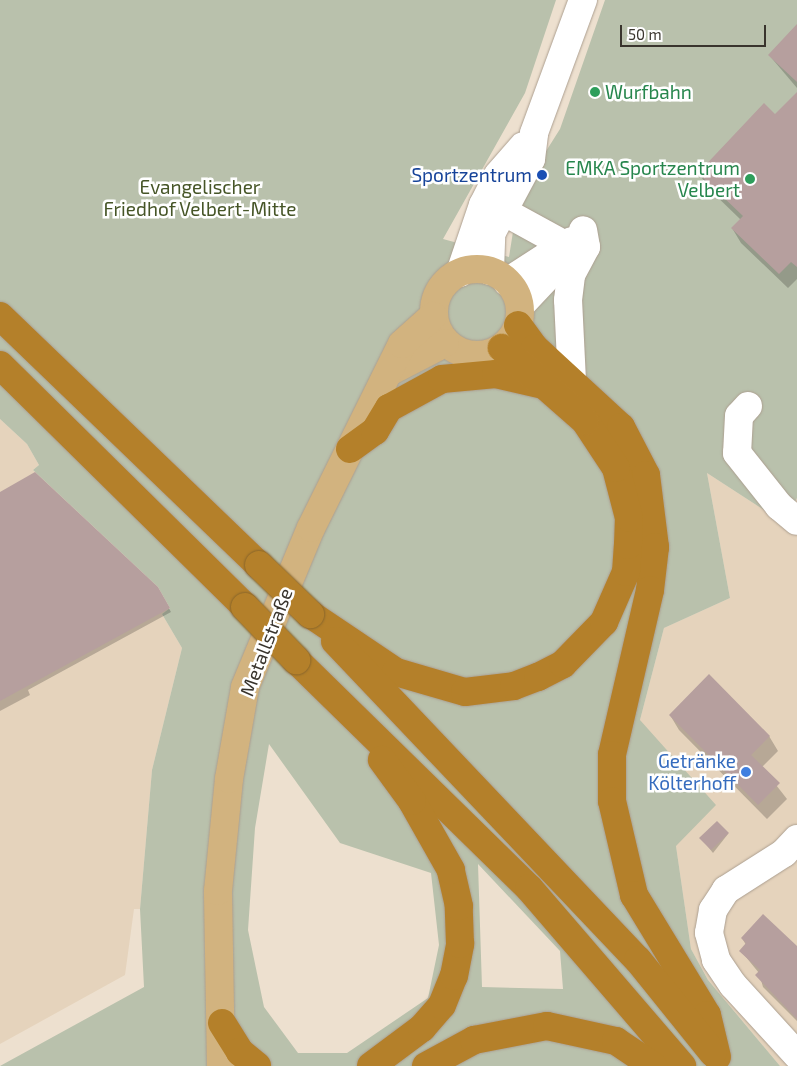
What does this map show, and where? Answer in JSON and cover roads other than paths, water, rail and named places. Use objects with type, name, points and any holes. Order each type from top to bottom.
[{"type":"highway","points":[[0,316],[310,614],[631,953],[720,1062]]},
{"type":"highway","points":[[310,614],[396,672],[465,692],[514,686],[538,677],[586,644],[604,622],[626,572],[629,518],[616,468],[603,444],[535,348],[519,316]]},
{"type":"highway","points":[[502,348],[561,383],[620,427],[646,475],[655,547],[650,590],[612,754],[612,801],[619,849],[634,895],[707,1015],[720,1062]]},
{"type":"highway","points":[[0,365],[245,607],[341,705],[522,881],[682,1066]]},
{"type":"highway","points":[[350,449],[375,432],[389,408],[411,392],[442,379],[496,374],[561,383]]},
{"type":"highway","points":[[341,705],[436,839],[451,870],[459,906],[460,944],[454,976],[442,1004],[422,1028],[372,1064]]},
{"type":"highway","points":[[222,1023],[240,1052],[256,1066]]},
{"type":"highway","points":[[426,1066],[474,1040],[547,1026],[616,1040],[653,1066]]},
{"type":"main road","points":[[460,273],[499,277],[519,316],[502,348],[467,355],[445,343],[433,316],[440,290],[460,273]]},
{"type":"main road","name":"Metallstraße","points":[[220,1066],[222,1023],[216,981],[218,890],[229,779],[245,687],[311,528],[402,344],[433,316]]},
{"type":"main road","points":[[389,372],[445,343]]},
{"type":"main road","name":"Metallstraße","points":[[222,1023],[238,1066]]},
{"type":"street","points":[[573,237],[499,277],[491,234],[500,210],[531,159],[534,133],[584,0]]},
{"type":"street","points":[[460,273],[498,175],[534,133]]},
{"type":"street","points":[[500,210],[573,237],[586,247],[571,275],[561,383]]},
{"type":"street","points":[[519,316],[551,273],[573,237]]},
{"type":"street","points":[[748,406],[739,416],[737,453],[779,506],[797,521]]},
{"type":"street","points":[[797,839],[776,858],[726,890],[713,910],[709,933],[716,960],[733,985],[797,1055]]},
{"type":"place","name":"Wurfbahn","points":[[595,92]]},
{"type":"place","name":"Sportzentrum","points":[[542,175]]},
{"type":"place","name":"EMKA Sportzentrum Velbert","points":[[750,179]]},
{"type":"place","name":"Getränke Költerhoff","points":[[746,772]]},
{"type":"park label","name":"Evangelischer Friedhof Velbert-Mitte","points":[[200,198]]}]
